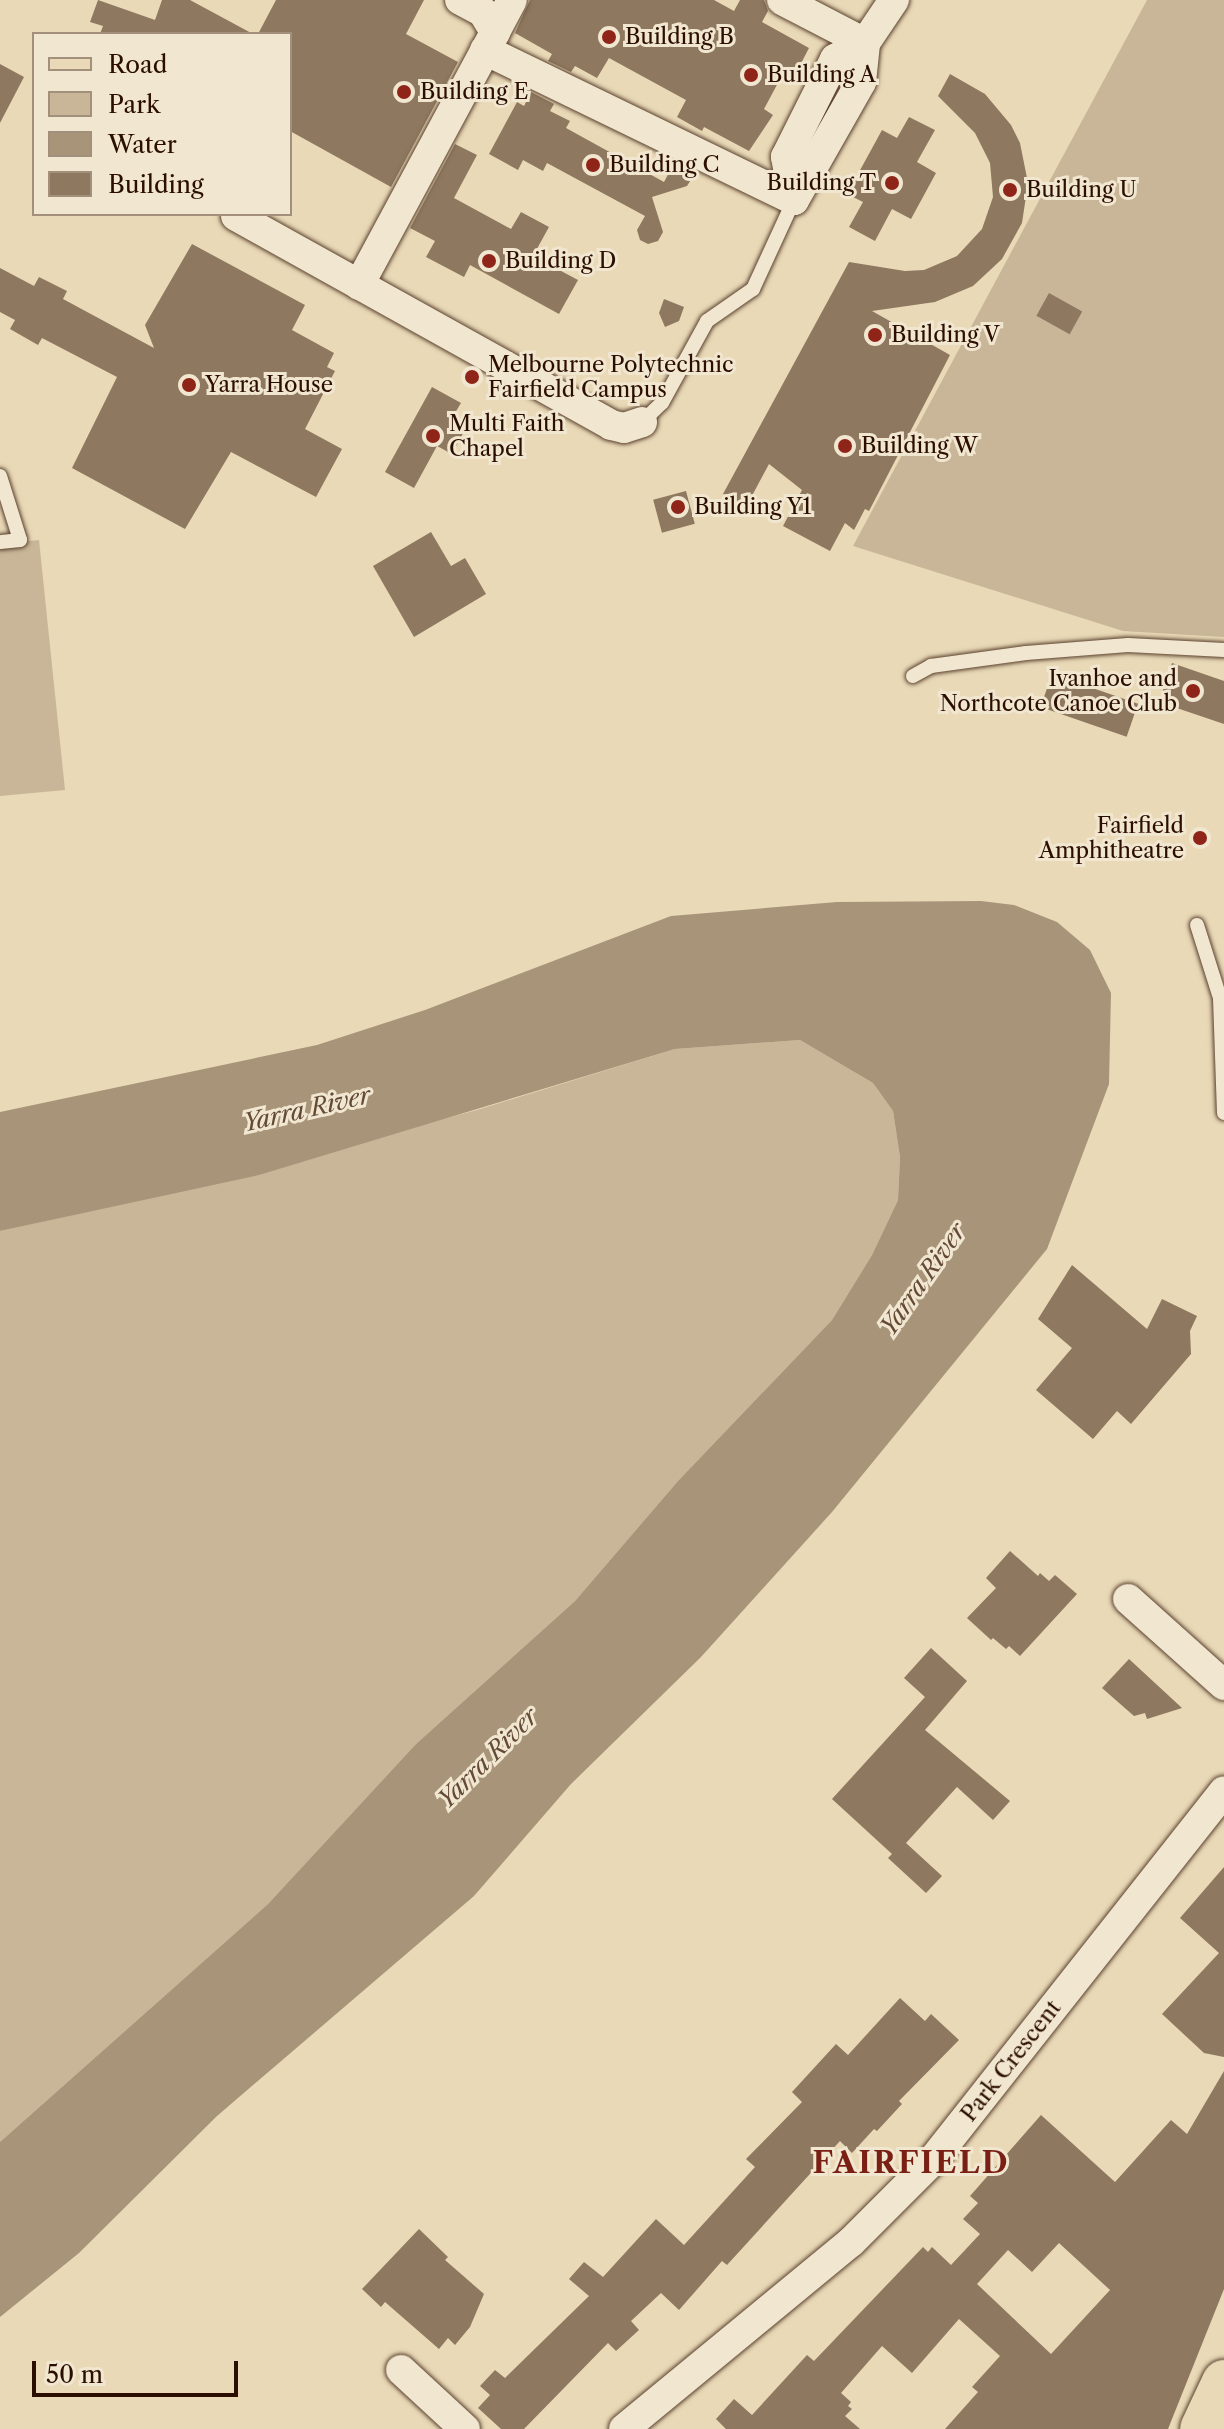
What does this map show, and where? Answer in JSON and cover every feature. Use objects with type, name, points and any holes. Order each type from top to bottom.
[{"type":"main road","points":[[1202,2429],[1224,2382]]},
{"type":"street","points":[[460,0],[483,12],[490,41],[794,200]]},
{"type":"street","points":[[359,285],[512,0]]},
{"type":"street","points":[[782,0],[865,43]]},
{"type":"street","points":[[794,200],[786,157],[835,59],[865,43],[894,0]]},
{"type":"street","points":[[236,216],[611,425],[624,428],[642,422]]},
{"type":"street","points":[[1128,1599],[1224,1685]]},
{"type":"street","name":"Park Crescent","points":[[624,2429],[851,2242],[932,2161],[1224,1791]]},
{"type":"street","points":[[401,2370],[465,2429]]},
{"type":"lane","points":[[642,422],[662,403],[707,321],[753,289],[794,200]]},
{"type":"lane","points":[[0,476],[20,540],[0,542]]},
{"type":"lane","points":[[913,676],[931,666],[1026,653],[1128,645],[1224,650]]},
{"type":"lane","points":[[1197,925],[1220,998],[1224,1113]]},
{"type":"green space","points":[[1147,0],[1224,0],[1224,637],[1123,631],[853,546]]},
{"type":"green space","points":[[39,540],[65,790],[0,796],[0,544]]},
{"type":"green space","points":[[800,1040],[873,1083],[893,1111],[900,1157],[898,1200],[872,1255],[832,1320],[678,1481],[575,1601],[416,1744],[268,1904],[0,2142],[0,1231],[126,1203],[477,1110],[675,1049]]},
{"type":"water","name":"Yarra River","points":[[981,901],[1014,905],[1057,922],[1090,950],[1111,993],[1109,1084],[1047,1249],[832,1512],[701,1657],[571,1784],[474,1896],[217,2116],[79,2253],[0,2317],[0,2142],[268,1904],[416,1744],[575,1601],[678,1481],[832,1320],[872,1255],[898,1200],[900,1157],[893,1111],[873,1083],[800,1040],[675,1049],[259,1175],[0,1231],[0,1112],[317,1045],[425,1010],[671,916],[837,902]]},
{"type":"building","points":[[98,0],[155,20],[162,0],[190,0],[249,32],[101,32],[103,26],[90,22]]},
{"type":"building","name":"Building E","points":[[276,0],[424,0],[406,34],[458,62],[391,187],[292,132],[292,32],[259,32]]},
{"type":"building","points":[[530,0],[714,0],[734,11],[740,0],[764,0],[768,11],[762,22],[809,48],[796,73],[786,68],[764,109],[773,115],[749,151],[704,127],[702,131],[677,117],[686,100],[609,58],[597,78],[575,66],[571,72],[548,61],[552,54],[515,33]]},
{"type":"building","points":[[0,64],[24,77],[0,123]]},
{"type":"building","points":[[950,74],[985,94],[1011,125],[1020,143],[1028,183],[1022,223],[1002,259],[973,286],[935,302],[872,311],[950,355],[869,511],[865,509],[854,530],[845,523],[830,551],[783,526],[802,490],[769,464],[746,507],[723,494],[849,262],[905,271],[924,270],[957,256],[982,229],[993,197],[990,163],[975,133],[938,96]]},
{"type":"building","name":"Building C","points":[[531,92],[554,104],[550,111],[570,121],[566,128],[664,182],[672,167],[679,164],[689,169],[692,178],[687,186],[652,197],[663,232],[658,241],[648,244],[640,240],[637,230],[645,216],[547,163],[543,171],[523,160],[518,170],[489,154],[517,102],[524,106]]},
{"type":"building","name":"Building T","points":[[909,117],[935,130],[917,162],[936,173],[911,219],[892,209],[875,241],[849,227],[863,202],[847,194],[882,130],[897,138]]},
{"type":"building","name":"Building D","points":[[455,144],[477,155],[454,198],[511,229],[521,212],[549,227],[533,256],[578,280],[559,314],[470,265],[464,277],[426,257],[435,241],[410,228]]},
{"type":"building","name":"Yarra House","points":[[192,244],[305,305],[292,330],[334,353],[327,367],[335,371],[305,429],[342,449],[316,497],[231,452],[185,529],[72,468],[117,377],[42,338],[38,345],[10,329],[15,320],[0,312],[0,268],[34,286],[39,277],[67,291],[63,299],[154,348],[145,325]]},
{"type":"building","points":[[1049,293],[1082,311],[1070,334],[1036,316]]},
{"type":"building","points":[[664,299],[684,307],[679,321],[665,327],[659,313]]},
{"type":"building","name":"Multi Faith Chapel","points":[[432,387],[461,403],[452,418],[467,426],[452,454],[437,446],[414,488],[385,472]]},
{"type":"building","name":"Building Y1","points":[[686,491],[695,524],[662,533],[653,500]]},
{"type":"building","points":[[431,532],[451,566],[465,558],[486,594],[414,637],[373,566]]},
{"type":"building","name":"Ivanhoe and Northcote Canoe Club","points":[[1172,663],[1224,681],[1224,724],[1159,702]]},
{"type":"building","points":[[1052,674],[1138,704],[1127,737],[1041,707]]},
{"type":"building","points":[[1072,1265],[1147,1329],[1162,1299],[1197,1316],[1190,1331],[1191,1354],[1131,1424],[1117,1411],[1093,1439],[1036,1390],[1072,1348],[1038,1319]]},
{"type":"building","points":[[1010,1551],[1038,1576],[1040,1573],[1049,1581],[1055,1575],[1077,1594],[1020,1656],[1009,1646],[1006,1649],[993,1638],[991,1640],[967,1618],[996,1588],[986,1578]]},
{"type":"building","points":[[931,1648],[967,1681],[925,1730],[1010,1801],[993,1820],[957,1787],[906,1843],[942,1876],[926,1893],[888,1858],[892,1854],[832,1799],[925,1697],[904,1678]]},
{"type":"building","points":[[1129,1659],[1182,1708],[1147,1719],[1145,1713],[1134,1716],[1102,1688]]},
{"type":"building","points":[[1224,1867],[1224,2057],[1204,2053],[1162,2014],[1219,1953],[1180,1918]]},
{"type":"building","points":[[900,1998],[925,2021],[931,2014],[959,2040],[899,2101],[902,2104],[877,2131],[874,2129],[852,2153],[840,2141],[727,2265],[722,2261],[679,2310],[661,2293],[631,2321],[639,2330],[616,2351],[608,2343],[524,2429],[501,2429],[478,2408],[490,2395],[480,2386],[495,2370],[505,2378],[589,2296],[569,2279],[584,2262],[603,2277],[656,2219],[684,2245],[755,2167],[746,2159],[802,2102],[792,2092],[836,2044],[848,2055]]},
{"type":"building","points":[[1224,2071],[1224,2289],[1168,2429],[945,2429],[978,2392],[972,2387],[1000,2356],[959,2319],[912,2373],[882,2346],[841,2393],[851,2402],[848,2406],[852,2409],[845,2416],[860,2429],[726,2429],[716,2419],[734,2399],[752,2415],[807,2355],[814,2361],[923,2247],[928,2252],[932,2247],[951,2265],[980,2234],[963,2219],[978,2203],[970,2196],[1041,2115],[1115,2182],[1171,2120],[1187,2134]],"holes":[[[1059,2243],[1110,2290],[1051,2354],[977,2284],[1008,2250],[1032,2272]]]},
{"type":"building","points":[[419,2229],[448,2257],[445,2260],[484,2294],[470,2327],[455,2345],[448,2338],[439,2349],[385,2302],[381,2307],[362,2289]]},
{"type":"place","name":"Building B","points":[[609,37]]},
{"type":"place","name":"Building A","points":[[751,75]]},
{"type":"place","name":"Building E","points":[[404,92]]},
{"type":"place","name":"Building C","points":[[593,165]]},
{"type":"place","name":"Building T","points":[[892,183]]},
{"type":"place","name":"Building U","points":[[1010,190]]},
{"type":"place","name":"Building D","points":[[489,261]]},
{"type":"place","name":"Building V","points":[[875,335]]},
{"type":"place","name":"Melbourne Polytechnic Fairfield Campus","points":[[472,377]]},
{"type":"place","name":"Yarra House","points":[[189,385]]},
{"type":"place","name":"Multi Faith Chapel","points":[[433,436]]},
{"type":"place","name":"Building W","points":[[845,446]]},
{"type":"place","name":"Building Y1","points":[[678,507]]},
{"type":"place","name":"Ivanhoe and Northcote Canoe Club","points":[[1193,691]]},
{"type":"place","name":"Fairfield Amphitheatre","points":[[1200,838]]},
{"type":"district","name":"FAIRFIELD","points":[[911,2163]]}]
